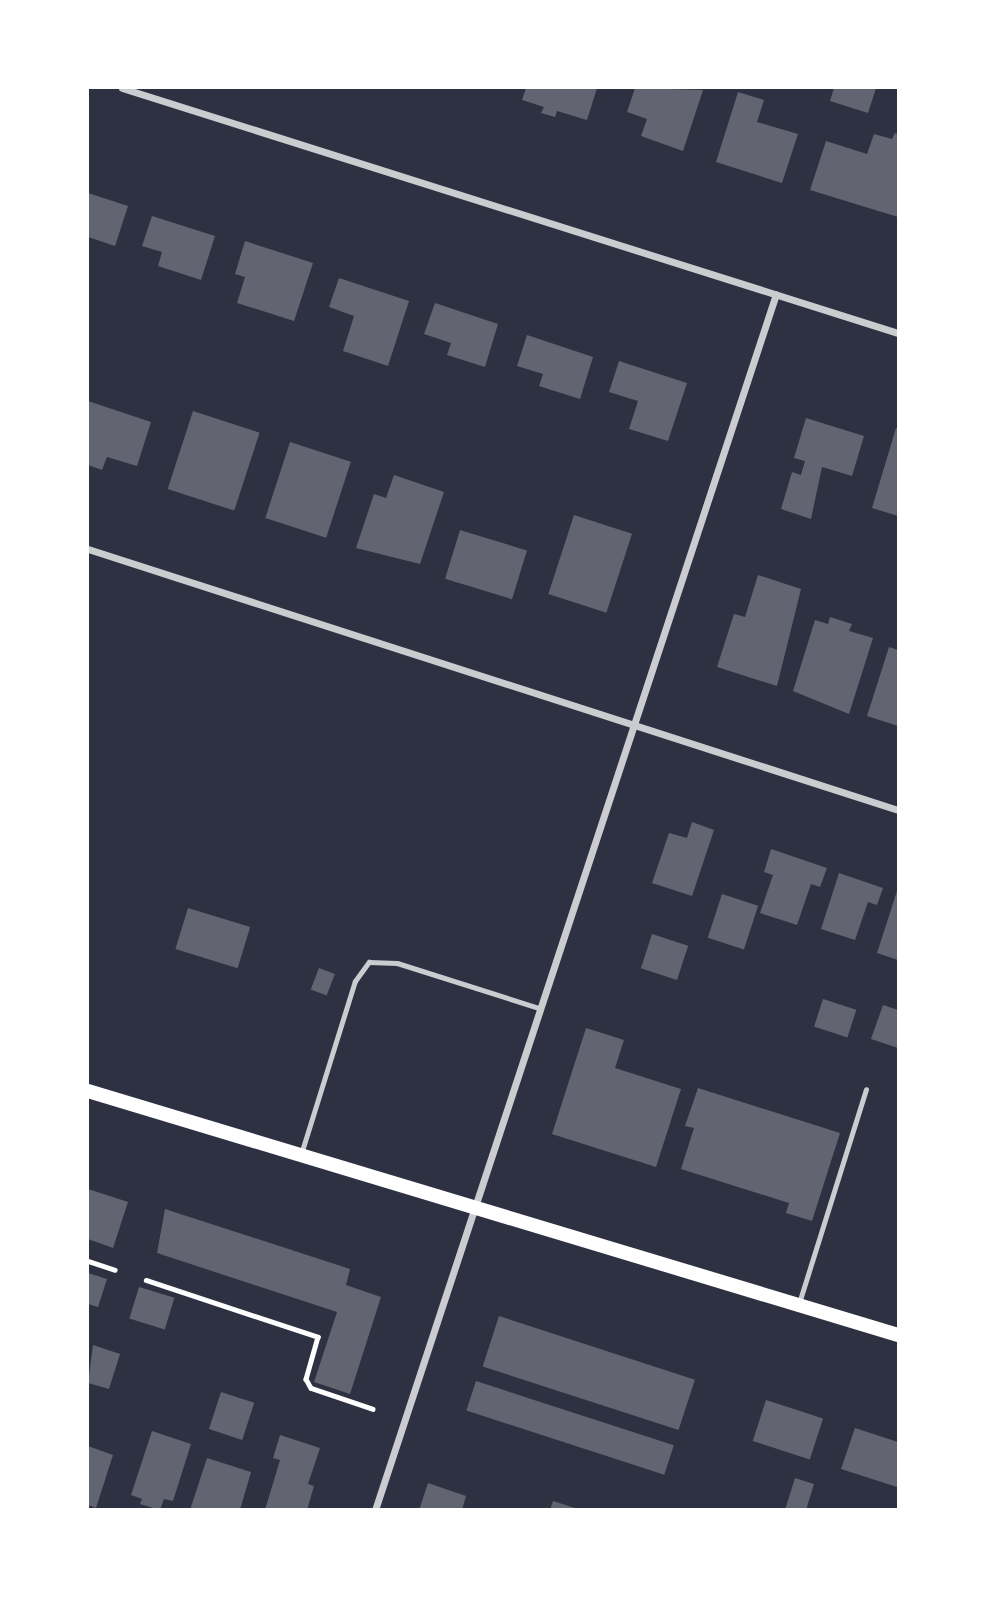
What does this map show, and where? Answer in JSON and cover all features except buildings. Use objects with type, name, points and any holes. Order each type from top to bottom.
[{"type":"main road","points":[[88,1091],[898,1335]]},
{"type":"street","points":[[122,88],[898,333]]},
{"type":"street","points":[[375,1510],[776,294]]},
{"type":"street","points":[[88,549],[898,810]]},
{"type":"lane","points":[[300,1156],[355,981],[369,962],[397,964],[539,1009]]},
{"type":"lane","points":[[798,1304],[866,1089]]},
{"type":"path","points":[[88,1261],[115,1270]]},
{"type":"path","points":[[146,1280],[318,1337],[306,1379],[311,1388],[373,1409]]}]
